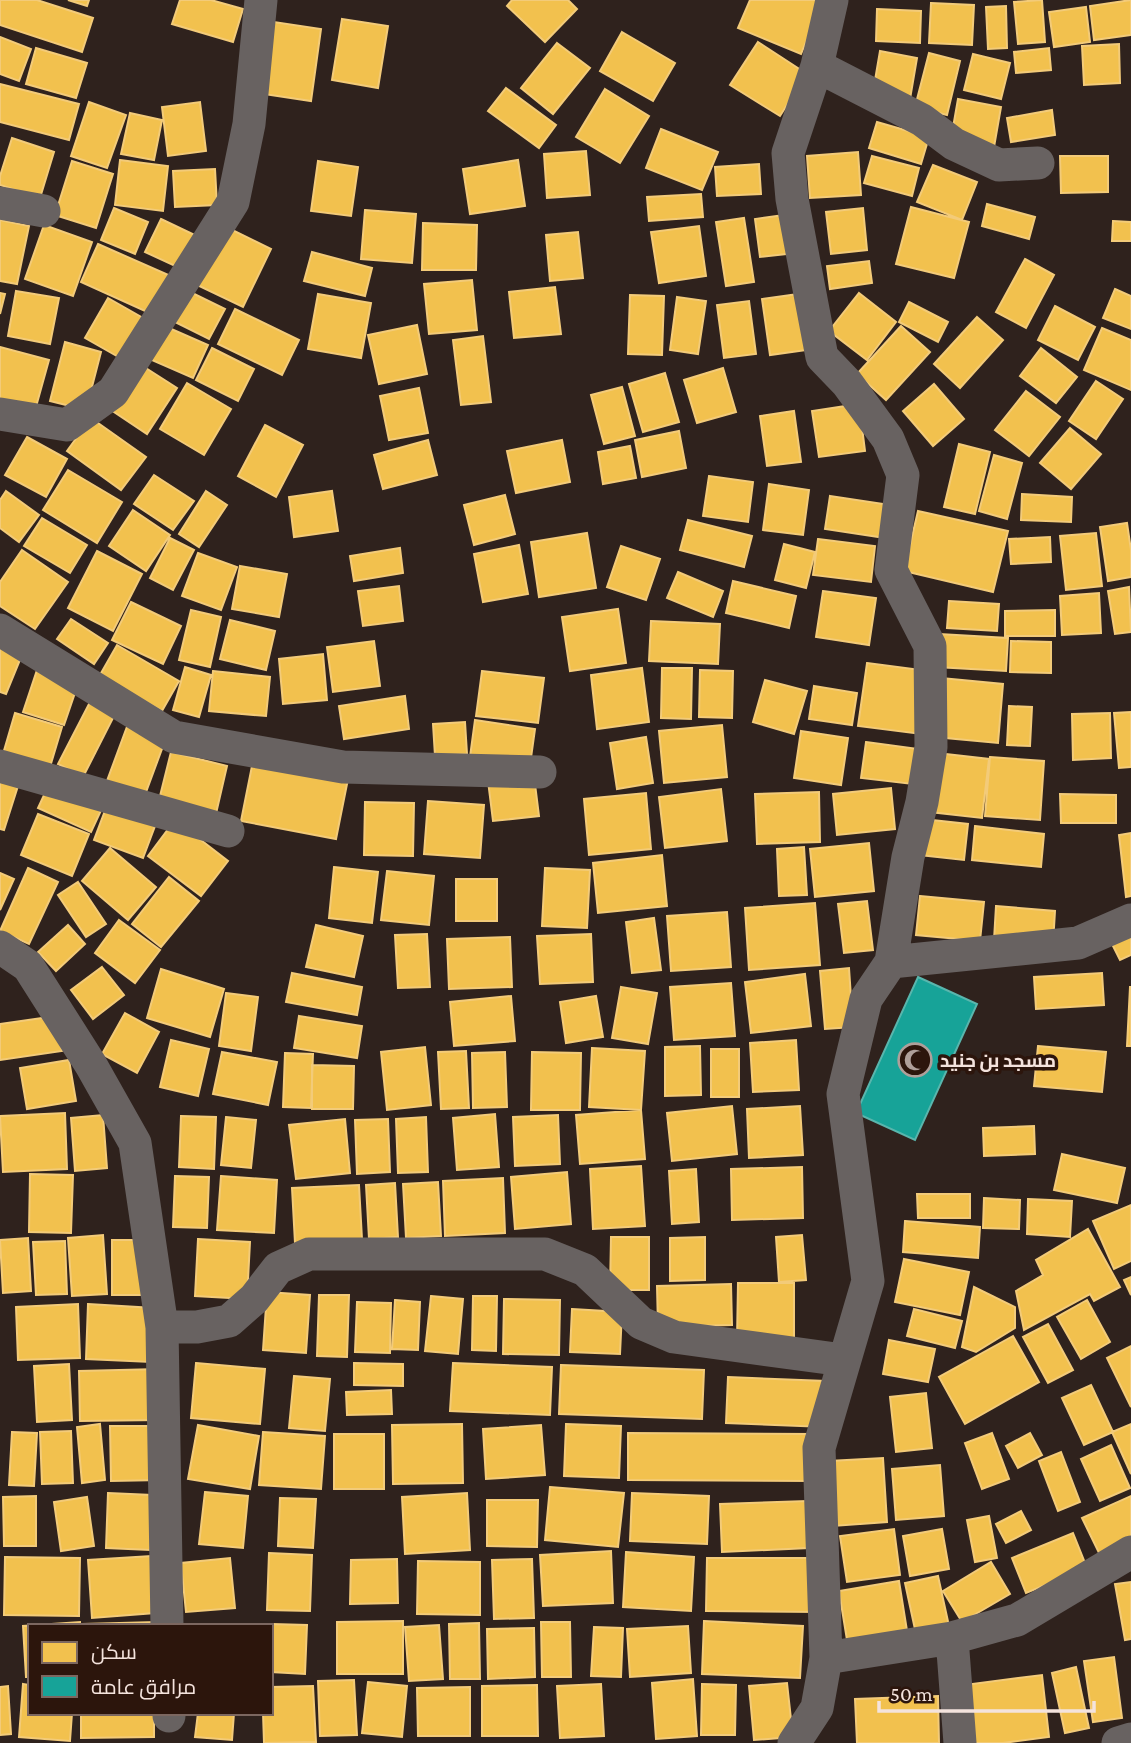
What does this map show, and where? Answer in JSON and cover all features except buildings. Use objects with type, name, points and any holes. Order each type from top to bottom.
[{"type":"street","points":[[0,414],[67,425],[113,392],[121,380],[233,202],[248,124],[261,0]]},
{"type":"street","points":[[794,1743],[817,1708],[827,1658],[819,1448],[868,1281],[843,1094],[866,999],[891,962],[908,857],[922,802],[931,747],[930,646],[891,570],[903,475],[888,439],[847,383],[822,357],[792,199],[788,153],[817,66],[832,0]]},
{"type":"street","points":[[817,66],[922,120],[954,144],[999,165],[1038,163]]},
{"type":"street","points":[[0,203],[44,212]]},
{"type":"street","points":[[0,629],[174,737],[343,767],[540,772]]},
{"type":"street","points":[[0,766],[228,831]]},
{"type":"street","points":[[891,962],[1078,943],[1131,920]]},
{"type":"street","points":[[0,947],[28,966],[91,1065],[135,1143],[162,1327],[167,1624]]},
{"type":"street","points":[[162,1327],[197,1326],[229,1321],[254,1299],[278,1268],[309,1254],[545,1254],[584,1270],[641,1323],[674,1337],[843,1360]]},
{"type":"street","points":[[827,1658],[952,1637],[1017,1620],[1131,1552]]},
{"type":"street","points":[[952,1637],[960,1743]]},
{"type":"street","points":[[1118,1743],[1131,1740]]},
{"type":"place","name":"مسجد بن جنيد","points":[[915,1060]]}]
